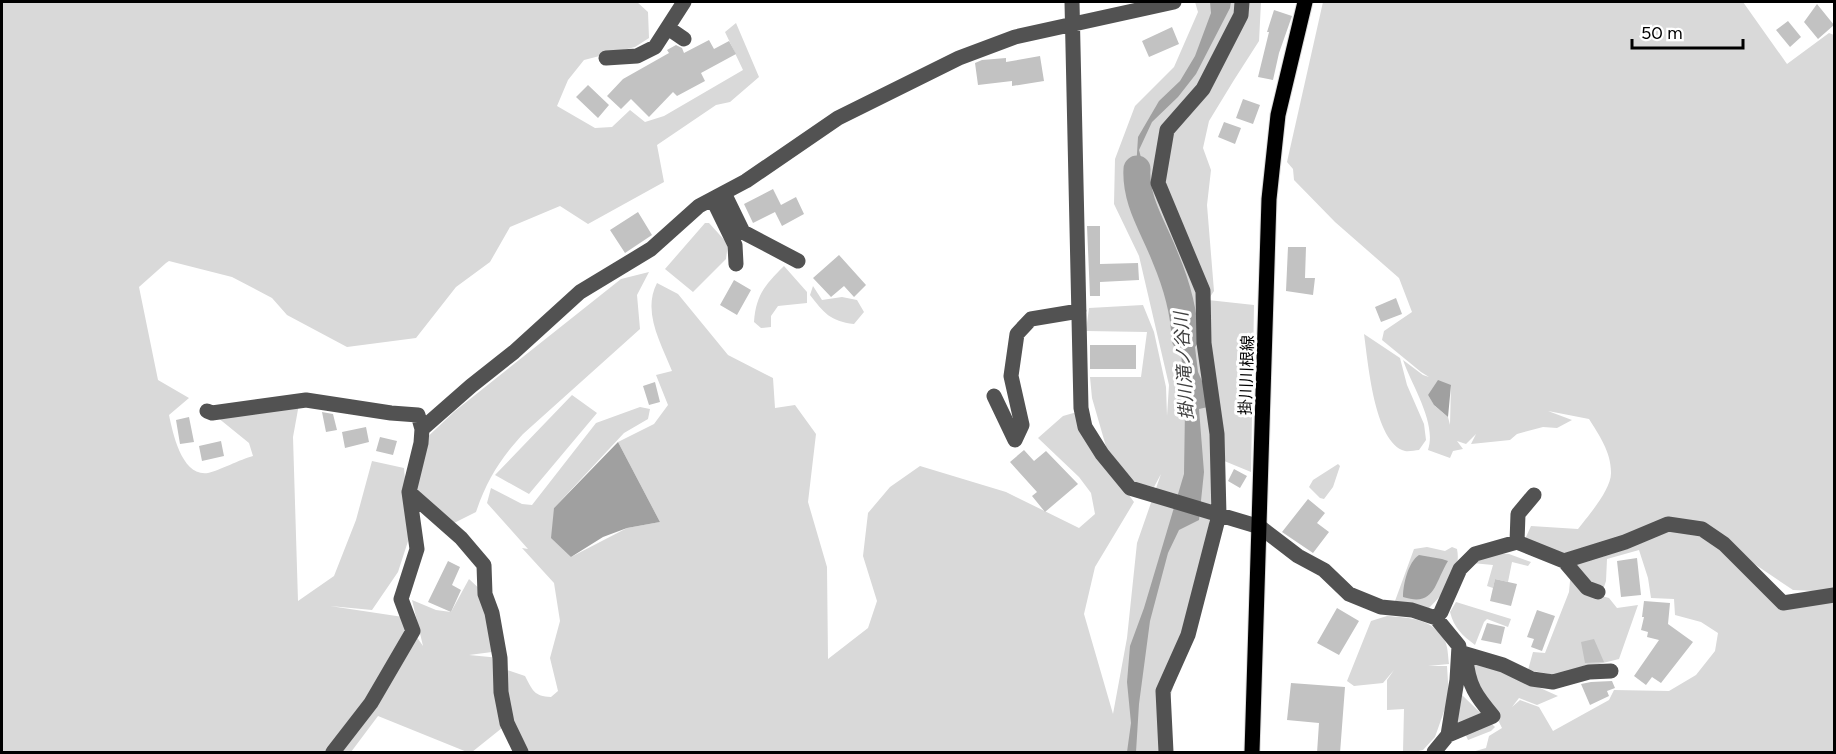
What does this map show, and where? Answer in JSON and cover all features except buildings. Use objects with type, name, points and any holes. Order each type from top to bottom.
[{"type":"main road","name":"掛川川根線","points":[[1252,753],[1269,199],[1278,115],[1305,2]]},
{"type":"street","points":[[606,58],[637,56],[655,47],[684,2]]},
{"type":"street","points":[[1072,2],[1078,311],[1081,408],[1085,427],[1102,454],[1130,488],[1260,527],[1298,556],[1324,570],[1349,594],[1381,607],[1412,610],[1436,618],[1459,646],[1475,693],[1493,716],[1448,735]]},
{"type":"street","points":[[422,429],[514,352],[580,292],[651,249],[699,206],[746,181],[838,118],[960,58],[1015,37],[1174,2]]},
{"type":"street","points":[[1166,753],[1163,691],[1188,635],[1219,515],[1217,434],[1204,343],[1203,291],[1158,183],[1167,130],[1203,89],[1241,15],[1242,2]]},
{"type":"street","points":[[668,28],[684,39]]},
{"type":"street","points":[[719,196],[743,232],[798,261]]},
{"type":"street","points":[[719,196],[735,245],[736,264]]},
{"type":"street","points":[[994,396],[1015,440],[1022,425],[1011,376],[1017,334],[1031,319],[1078,311]]},
{"type":"street","points":[[207,411],[212,413],[306,400],[418,415],[422,429],[421,443],[409,492],[417,549],[401,599],[412,631],[371,703],[333,753]]},
{"type":"street","points":[[409,492],[461,538],[484,565],[485,594],[492,613],[500,658],[501,692],[507,723],[521,753]]},
{"type":"street","points":[[1517,542],[1518,514],[1534,495]]},
{"type":"street","points":[[1564,561],[1626,542],[1668,524],[1680,524],[1702,529],[1724,544],[1783,603],[1834,595]]},
{"type":"street","points":[[1436,618],[1441,612],[1460,569],[1475,554],[1517,542],[1564,561],[1587,588],[1598,592]]},
{"type":"street","points":[[1462,653],[1503,665],[1532,679],[1553,682],[1590,672],[1611,671]]},
{"type":"street","points":[[1434,753],[1448,735],[1462,653]]},
{"type":"shaded area","points":[[2,2],[637,2],[648,12],[649,38],[635,47],[584,60],[568,80],[557,106],[595,128],[612,127],[630,110],[645,122],[664,116],[743,70],[725,32],[736,23],[759,77],[730,102],[716,105],[657,145],[664,182],[588,224],[560,206],[510,227],[490,262],[456,287],[416,338],[347,347],[287,315],[272,298],[232,277],[169,261],[166,263],[139,287],[158,380],[189,398],[169,415],[180,453],[192,468],[208,473],[253,456],[249,443],[212,413],[299,404],[293,437],[298,601],[334,576],[356,520],[372,461],[404,468],[410,535],[398,572],[372,610],[330,606],[403,617],[423,646],[412,600],[436,610],[451,612],[469,579],[485,594],[492,652],[469,655],[500,658],[501,668],[525,676],[535,692],[551,697],[558,691],[550,658],[560,621],[554,583],[522,548],[528,549],[487,503],[491,488],[522,504],[532,505],[596,423],[640,407],[650,409],[648,419],[624,433],[554,508],[571,557],[627,528],[660,522],[618,442],[654,424],[668,405],[656,375],[672,371],[658,338],[652,316],[651,305],[657,283],[678,294],[728,355],[773,378],[775,408],[795,405],[816,434],[808,502],[827,567],[828,659],[868,628],[877,601],[863,556],[868,513],[890,487],[920,466],[1006,492],[1079,528],[1095,514],[1091,493],[1079,477],[1038,438],[1063,416],[1077,412],[1098,452],[1134,502],[1095,567],[1084,614],[1113,714],[1127,638],[1137,543],[1161,474],[1154,487],[1136,483],[1107,450],[1092,398],[1090,377],[1141,377],[1147,332],[1086,331],[1089,308],[1143,305],[1154,332],[1166,387],[1167,416],[1169,385],[1139,256],[1114,204],[1115,159],[1135,106],[1174,67],[1198,12],[1195,2],[1261,2],[1259,41],[1209,121],[1203,148],[1211,170],[1207,205],[1214,291],[1208,300],[1254,305],[1251,472],[1217,458],[1202,583],[1170,698],[1170,752],[523,752],[507,724],[472,752],[467,752],[378,716],[351,752],[2,752]]},
{"type":"shaded area","points":[[1323,2],[1743,2],[1787,64],[1829,33],[1834,35],[1834,592],[1793,590],[1707,532],[1783,603],[1834,595],[1834,752],[1472,752],[1486,748],[1489,736],[1502,728],[1497,718],[1479,703],[1473,658],[1558,696],[1537,705],[1519,698],[1512,707],[1520,700],[1539,707],[1553,731],[1609,700],[1614,690],[1669,691],[1696,675],[1715,651],[1718,633],[1701,622],[1675,615],[1674,599],[1651,598],[1648,578],[1639,550],[1607,559],[1604,587],[1592,590],[1584,578],[1522,546],[1531,526],[1578,529],[1604,494],[1611,472],[1609,458],[1604,444],[1589,419],[1548,411],[1572,420],[1557,428],[1543,427],[1517,434],[1510,440],[1471,444],[1476,434],[1466,444],[1457,441],[1463,449],[1453,451],[1450,458],[1428,450],[1430,439],[1426,417],[1403,360],[1429,377],[1382,340],[1384,331],[1412,312],[1399,278],[1335,222],[1294,180],[1293,169],[1287,162]],"holes":[[[1451,385],[1450,425],[1448,417],[1435,406],[1428,395]]]},
{"type":"shaded area","points":[[705,223],[709,223],[728,244],[726,259],[693,292],[665,269]]},
{"type":"shaded area","points":[[784,266],[807,292],[807,303],[778,306],[771,316],[771,327],[761,328],[754,322],[759,297]]},
{"type":"shaded area","points":[[649,272],[637,295],[640,329],[523,434],[495,470],[476,512],[446,527],[409,492],[421,443],[455,411],[621,279]]},
{"type":"shaded area","points":[[813,286],[822,300],[842,297],[857,300],[864,312],[854,324],[833,318],[810,295]]},
{"type":"shaded area","points":[[1364,334],[1400,358],[1407,385],[1424,424],[1426,440],[1419,450],[1405,451],[1395,445],[1386,433],[1374,400]]},
{"type":"shaded area","points":[[572,395],[597,413],[529,494],[495,475]]},
{"type":"shaded area","points":[[1338,464],[1340,466],[1333,487],[1324,499],[1320,498],[1309,487],[1313,480]]},
{"type":"shaded area","points":[[1427,547],[1445,551],[1452,547],[1457,549],[1458,558],[1450,582],[1427,610],[1395,601],[1414,549]]},
{"type":"shaded area","points":[[1489,553],[1509,554],[1531,562],[1528,566],[1512,562],[1508,582],[1495,579],[1493,588],[1487,586],[1493,565],[1472,563]]},
{"type":"shaded area","points":[[1571,570],[1602,596],[1609,598],[1617,608],[1638,605],[1619,659],[1555,675],[1528,670],[1533,652],[1545,653],[1569,592]]},
{"type":"shaded area","points":[[1456,602],[1511,619],[1508,627],[1487,619],[1475,645],[1456,627],[1450,612]]},
{"type":"shaded area","points":[[1387,616],[1412,619],[1427,624],[1440,633],[1447,646],[1449,664],[1428,666],[1447,666],[1449,697],[1435,737],[1423,750],[1403,752],[1404,709],[1387,710],[1387,680],[1394,670],[1383,683],[1354,686],[1347,681],[1371,621]]},
{"type":"shaded area","points":[[1462,695],[1495,727],[1491,731],[1468,740],[1463,729],[1456,727]]},
{"type":"water","points":[[1210,2],[1231,2],[1196,74],[1178,97],[1152,122],[1139,150],[1149,208],[1164,247],[1167,263],[1135,186],[1138,137],[1159,101],[1180,81],[1195,56],[1211,13]]},
{"type":"water","points":[[1185,297],[1191,314],[1198,372],[1205,388],[1208,407],[1199,409],[1204,472],[1199,520],[1179,530],[1168,553],[1150,621],[1139,704],[1136,752],[1127,752],[1131,723],[1127,682],[1130,646],[1144,608],[1184,474],[1185,409],[1177,409],[1179,384],[1183,376],[1177,305]]},
{"type":"water","points":[[1438,380],[1451,385],[1448,417],[1434,405],[1428,395]]},
{"type":"water","points":[[618,442],[660,522],[627,528],[603,537],[571,557],[551,538],[554,508]]},
{"type":"water","points":[[1419,555],[1448,561],[1428,596],[1422,599],[1403,597],[1409,568]]},
{"type":"waterway","name":"掛川滝ノ谷川","points":[[1137,169],[1142,203],[1179,296],[1185,338]]}]
